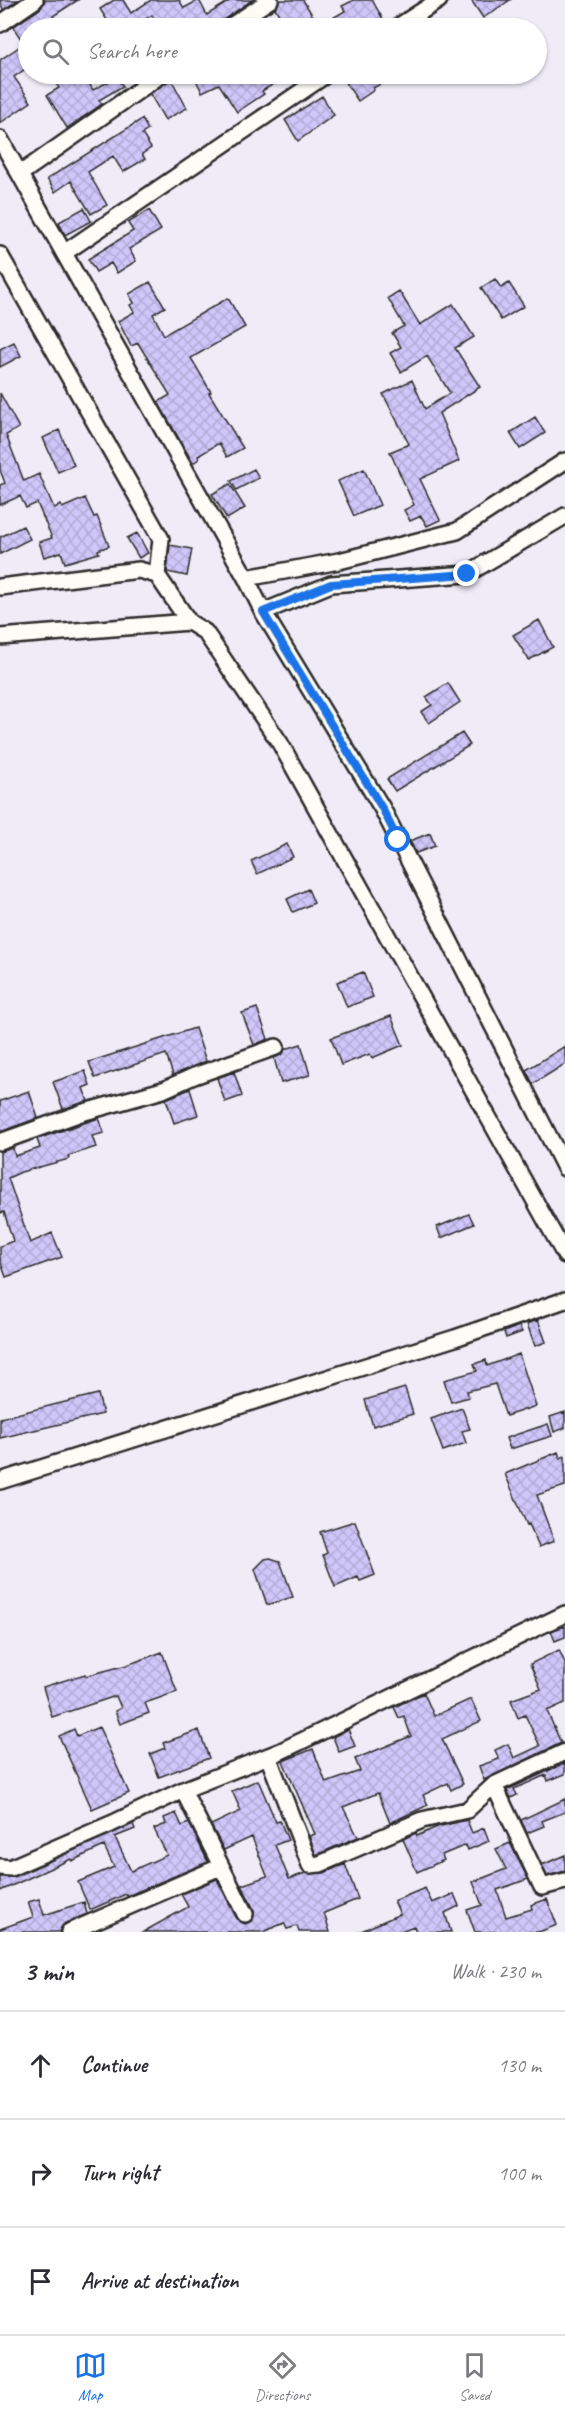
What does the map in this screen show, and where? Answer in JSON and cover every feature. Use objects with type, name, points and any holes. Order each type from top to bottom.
[{"type":"street","points":[[0,24],[35,0]]},
{"type":"street","points":[[243,18],[270,0]]},
{"type":"street","points":[[411,18],[439,0]]},
{"type":"street","points":[[20,174],[148,84]]},
{"type":"street","points":[[64,253],[312,84]]},
{"type":"street","points":[[0,139],[263,612],[382,808],[565,1168]]},
{"type":"street","points":[[0,255],[161,539],[157,575]]},
{"type":"street","points":[[246,578],[339,561],[457,531],[565,461]]},
{"type":"street","points":[[263,612],[331,584],[467,574],[565,516]]},
{"type":"street","points":[[0,588],[139,570],[157,575],[189,622],[205,632],[280,743],[565,1255]]},
{"type":"street","points":[[0,637],[189,622]]},
{"type":"street","points":[[0,1142],[81,1113],[163,1090],[194,1076],[276,1047]]},
{"type":"street","points":[[0,1481],[443,1341],[565,1300]]},
{"type":"street","points":[[0,1868],[10,1868],[183,1790],[268,1756],[565,1614]]},
{"type":"street","points":[[268,1756],[310,1865],[320,1864],[422,1820],[467,1810],[494,1785],[565,1752]]},
{"type":"street","points":[[494,1785],[542,1887],[565,1881]]},
{"type":"street","points":[[183,1790],[220,1867],[234,1888],[246,1914]]},
{"type":"street","points":[[69,1932],[220,1867]]},
{"type":"building","points":[[0,0],[18,0],[3,10]]},
{"type":"building","points":[[45,0],[78,0],[53,16],[54,18],[26,18],[41,8]]},
{"type":"building","points":[[114,0],[123,0],[131,13],[151,0],[179,0],[184,8],[199,0],[207,15],[231,0],[252,0],[226,18],[154,18],[152,15],[147,18],[106,18],[100,9]]},
{"type":"building","points":[[280,0],[303,0],[314,18],[281,18],[275,8]]},
{"type":"building","points":[[354,0],[372,0],[382,18],[333,18],[345,11],[342,6]]},
{"type":"building","points":[[471,0],[510,0],[483,18]]},
{"type":"building","points":[[18,24],[18,34],[13,27]]},
{"type":"building","points":[[18,48],[18,74],[14,77],[31,102],[0,123],[0,60]]},
{"type":"building","points":[[56,84],[89,84],[93,90],[104,84],[122,84],[123,86],[99,100],[102,104],[67,128],[47,95],[59,88]]},
{"type":"building","points":[[164,84],[174,84],[187,108],[165,120],[150,94]]},
{"type":"building","points":[[198,84],[219,84],[202,92]]},
{"type":"building","points":[[219,84],[274,84],[262,91],[264,94],[237,112]]},
{"type":"building","points":[[347,84],[380,84],[373,88],[374,90],[358,101]]},
{"type":"building","points":[[322,96],[334,115],[298,141],[285,120]]},
{"type":"building","points":[[142,119],[148,130],[142,134],[151,148],[142,154],[145,159],[123,172],[113,156],[88,172],[107,205],[91,214],[71,181],[55,192],[47,179]]},
{"type":"building","points":[[84,208],[91,221],[65,235],[59,222]]},
{"type":"building","points":[[149,210],[161,230],[129,249],[136,261],[117,273],[111,263],[96,272],[88,259],[133,231],[128,223]]},
{"type":"building","points":[[495,279],[501,288],[509,283],[524,306],[501,320],[481,288]]},
{"type":"building","points":[[150,282],[165,307],[153,314],[164,335],[228,298],[245,327],[191,358],[211,392],[209,393],[243,448],[227,457],[219,443],[198,456],[199,459],[193,463],[158,402],[170,395],[138,343],[131,346],[118,321],[134,312],[130,305],[134,303],[129,294]]},
{"type":"building","points":[[399,291],[420,325],[453,304],[474,337],[455,348],[480,387],[439,413],[459,461],[420,479],[440,520],[427,526],[421,516],[410,521],[404,510],[414,505],[390,452],[409,444],[383,394],[412,380],[425,409],[450,393],[427,356],[401,372],[390,353],[401,347],[392,333],[404,326],[388,298]]},
{"type":"building","points":[[14,342],[21,356],[0,367],[0,349]]},
{"type":"building","points":[[0,393],[19,428],[6,435],[24,481],[39,474],[54,508],[61,505],[62,508],[85,498],[94,517],[97,516],[109,546],[98,550],[99,553],[65,563],[61,552],[44,557],[39,542],[52,538],[37,503],[26,508],[20,496],[0,505],[0,485],[5,483],[0,470]]},
{"type":"building","points":[[535,417],[545,433],[520,449],[510,433]]},
{"type":"building","points":[[59,430],[74,465],[58,472],[43,438]]},
{"type":"building","points":[[254,469],[259,478],[236,490],[231,481]]},
{"type":"building","points":[[364,469],[380,505],[354,516],[338,481]]},
{"type":"building","points":[[230,484],[245,508],[227,519],[212,494]]},
{"type":"building","points":[[23,526],[30,539],[0,554],[0,537]]},
{"type":"building","points":[[137,533],[148,553],[139,558],[127,538]]},
{"type":"building","points":[[170,545],[192,549],[187,576],[167,572]]},
{"type":"building","points":[[539,620],[553,647],[529,660],[513,635]]},
{"type":"building","points":[[448,683],[460,702],[429,723],[421,712],[432,705],[426,697]]},
{"type":"building","points":[[462,733],[470,745],[395,791],[387,779]]},
{"type":"building","points":[[430,833],[435,846],[416,853],[410,841]]},
{"type":"building","points":[[287,844],[293,857],[257,874],[251,861]]},
{"type":"building","points":[[308,889],[314,903],[293,912],[287,899]]},
{"type":"building","points":[[363,972],[373,997],[347,1007],[337,982]]},
{"type":"building","points":[[257,1008],[268,1039],[254,1045],[242,1013]]},
{"type":"building","points":[[391,1016],[403,1045],[372,1058],[370,1054],[341,1065],[331,1038]]},
{"type":"building","points":[[195,1028],[206,1061],[173,1075],[166,1054],[95,1078],[89,1062]]},
{"type":"building","points":[[301,1044],[310,1075],[281,1083],[274,1058],[283,1054],[285,1049]]},
{"type":"building","points":[[565,1046],[565,1064],[533,1084],[526,1070]]},
{"type":"building","points":[[85,1071],[90,1085],[83,1088],[88,1101],[63,1109],[53,1082]]},
{"type":"building","points":[[234,1072],[242,1096],[225,1102],[217,1078]]},
{"type":"building","points":[[190,1089],[198,1115],[174,1123],[166,1099]]},
{"type":"building","points":[[29,1091],[38,1118],[0,1132],[0,1101]]},
{"type":"building","points":[[99,1118],[104,1133],[92,1136],[96,1147],[68,1156],[69,1159],[21,1172],[8,1178],[30,1243],[52,1233],[62,1257],[6,1277],[0,1260],[0,1246],[13,1241],[4,1212],[0,1213],[0,1152],[13,1148],[15,1156],[40,1148],[37,1139]]},
{"type":"building","points":[[469,1214],[474,1224],[441,1238],[437,1227]]},
{"type":"building","points":[[538,1320],[546,1342],[535,1346],[527,1324]]},
{"type":"building","points":[[519,1326],[522,1332],[506,1338],[504,1332]]},
{"type":"building","points":[[519,1354],[536,1406],[506,1416],[495,1384],[467,1391],[469,1397],[451,1402],[444,1380],[477,1371],[474,1364],[486,1360],[487,1366]]},
{"type":"building","points":[[405,1388],[413,1414],[373,1426],[365,1400]]},
{"type":"building","points":[[98,1394],[103,1414],[0,1438],[0,1418]]},
{"type":"building","points":[[462,1408],[470,1429],[462,1431],[466,1443],[443,1451],[431,1419]]},
{"type":"building","points":[[565,1412],[565,1428],[554,1432],[550,1417]]},
{"type":"building","points":[[548,1424],[552,1436],[510,1449],[506,1438]]},
{"type":"building","points":[[558,1452],[560,1458],[565,1456],[565,1486],[537,1495],[554,1541],[539,1547],[505,1474]]},
{"type":"building","points":[[355,1521],[375,1575],[360,1581],[358,1577],[335,1587],[323,1555],[327,1553],[320,1532]]},
{"type":"building","points":[[265,1559],[280,1561],[293,1597],[267,1605],[255,1569]]},
{"type":"building","points":[[565,1626],[565,1637],[555,1641],[551,1631]]},
{"type":"building","points":[[559,1650],[565,1663],[565,1703],[547,1711],[561,1743],[484,1780],[479,1766],[499,1759],[495,1750],[508,1744],[514,1758],[540,1746],[525,1715],[518,1718],[511,1700],[541,1689],[530,1664]]},
{"type":"building","points":[[162,1652],[177,1692],[145,1703],[149,1713],[120,1724],[115,1711],[121,1708],[116,1696],[52,1717],[43,1687],[85,1674],[85,1676],[127,1665]]},
{"type":"building","points":[[424,1693],[434,1716],[471,1699],[481,1721],[442,1739],[463,1784],[451,1790],[448,1783],[423,1795],[428,1805],[390,1823],[378,1793],[343,1807],[358,1837],[316,1855],[309,1836],[315,1834],[283,1761],[313,1749],[326,1783],[360,1771],[355,1759],[411,1736],[404,1716],[399,1718],[394,1707]]},
{"type":"building","points":[[99,1727],[129,1793],[92,1809],[59,1736],[74,1729],[77,1736]]},
{"type":"building","points":[[348,1729],[355,1746],[339,1752],[333,1737]]},
{"type":"building","points":[[199,1730],[209,1758],[159,1777],[150,1754],[165,1748],[163,1743]]},
{"type":"building","points":[[565,1763],[565,1774],[548,1781],[546,1775],[514,1789],[517,1795],[511,1798],[507,1790]]},
{"type":"building","points":[[258,1780],[276,1822],[280,1821],[288,1840],[275,1845],[289,1879],[305,1873],[324,1873],[345,1864],[358,1899],[324,1913],[330,1932],[299,1932],[297,1926],[287,1929],[284,1923],[263,1932],[143,1932],[188,1907],[181,1894],[217,1879],[237,1919],[245,1924],[253,1920],[254,1910],[242,1885],[267,1876],[252,1837],[224,1850],[211,1825],[241,1811],[232,1791]]},
{"type":"building","points":[[565,1799],[565,1812],[542,1821],[544,1826],[527,1833],[521,1820]]},
{"type":"building","points":[[176,1813],[182,1826],[189,1823],[208,1862],[90,1910],[78,1882],[114,1867],[104,1846],[0,1891],[0,1877],[14,1877],[133,1824],[135,1829],[115,1837],[131,1871],[167,1855],[154,1829],[166,1824],[164,1818]]},
{"type":"building","points":[[467,1820],[472,1833],[484,1828],[489,1841],[468,1850],[466,1845],[442,1855],[444,1860],[417,1872],[403,1839],[416,1833],[417,1836],[437,1827]]},
{"type":"building","points":[[510,1843],[528,1879],[497,1890],[506,1917],[532,1909],[531,1905],[547,1899],[557,1925],[539,1932],[475,1932],[467,1910],[482,1905],[473,1882],[506,1869],[496,1849]]},
{"type":"building","points":[[565,1855],[565,1871],[547,1876],[542,1865]]},
{"type":"building","points":[[425,1888],[432,1903],[454,1894],[459,1906],[445,1913],[451,1932],[416,1932],[414,1926],[398,1932],[359,1932],[400,1914],[394,1901]]},
{"type":"building","points":[[39,1899],[44,1915],[84,1902],[87,1914],[65,1923],[59,1932],[0,1932],[0,1929],[33,1917],[28,1902]]},
{"type":"route","points":[[398,840],[382,808],[263,612],[331,584],[467,574]]}]
